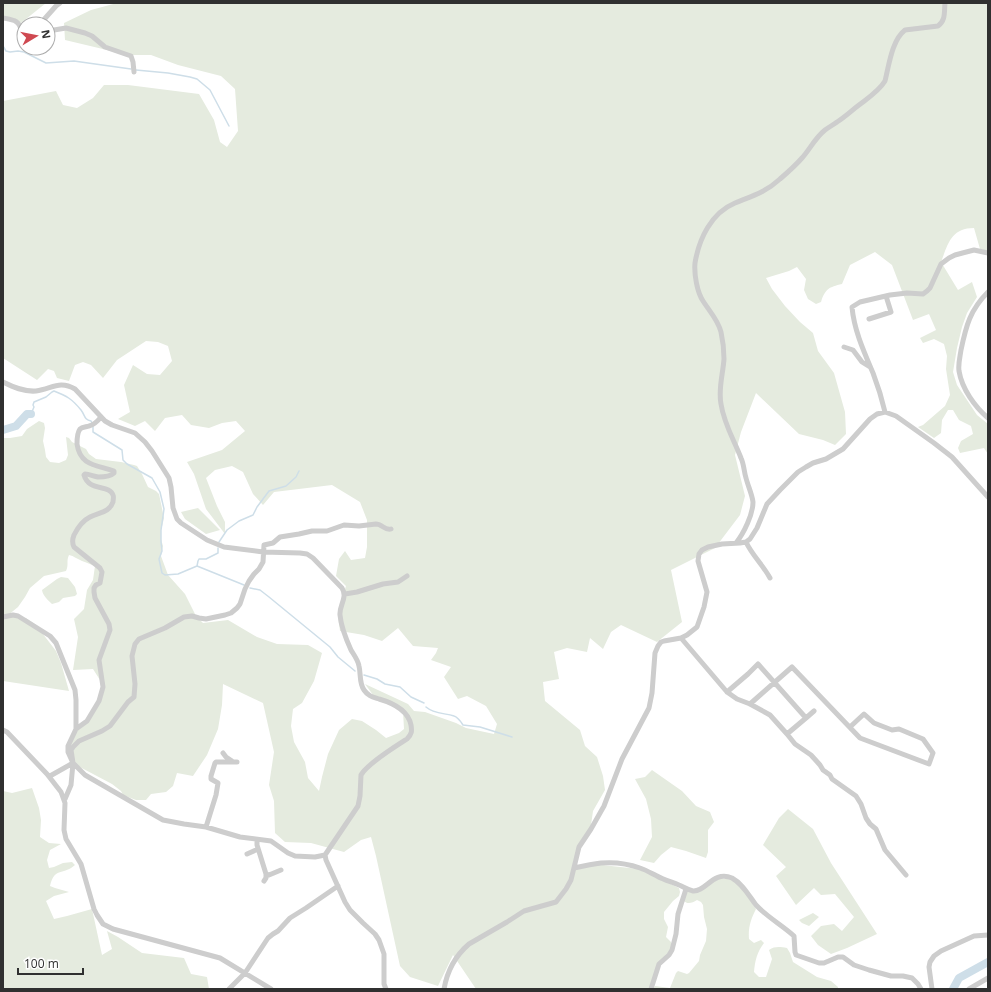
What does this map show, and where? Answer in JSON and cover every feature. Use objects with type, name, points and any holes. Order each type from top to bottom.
[{"type":"street","points":[[47,16],[60,3]]},
{"type":"street","points":[[736,543],[741,536],[752,512],[753,501],[742,459],[728,430],[723,415],[720,396],[724,360],[721,331],[714,316],[702,300],[695,273],[698,249],[703,235],[722,210],[772,186],[802,158],[818,136],[882,87],[896,40],[905,30],[938,26],[944,20],[945,3]]},
{"type":"street","points":[[3,18],[16,22]]},
{"type":"street","points":[[56,30],[66,28],[85,33],[92,36],[104,47],[131,56],[134,72]]},
{"type":"street","points":[[885,412],[873,374],[859,340],[852,307],[860,302],[886,296],[906,293],[923,294],[930,288],[941,264],[949,258],[974,250],[988,253]]},
{"type":"street","points":[[988,292],[972,313],[967,323],[959,362],[959,371],[970,397],[988,418]]},
{"type":"street","points":[[869,319],[891,312],[886,296]]},
{"type":"street","points":[[844,347],[853,350],[862,362],[870,367]]},
{"type":"street","points":[[3,382],[16,388],[29,391],[36,391],[55,385],[69,386],[75,389],[105,421],[135,433],[152,450],[169,478],[173,508],[177,519],[181,523],[217,545],[263,552],[307,554],[313,558],[344,591],[344,601],[340,608],[340,614],[348,644],[359,666],[361,686],[368,695],[395,706],[406,713],[410,720],[412,732],[407,739],[372,763],[363,772],[361,775],[358,806],[325,855],[315,857],[295,856],[271,841],[240,837],[206,827],[163,820],[85,775],[76,768],[73,763],[68,752],[68,746],[76,730],[87,721],[99,701],[104,687],[98,660],[110,630],[109,624],[95,598],[94,592],[94,588],[100,582],[102,572],[100,568],[74,547],[72,543],[79,526],[91,516],[104,512],[112,503],[113,496],[110,492],[106,489],[92,486],[84,475],[87,474],[98,477],[112,475],[114,471],[93,465],[86,461],[79,451],[77,442],[77,435],[81,428],[96,423],[101,417]]},
{"type":"street","points":[[444,989],[450,967],[464,948],[524,911],[556,902],[566,889],[571,880],[579,847],[604,806],[622,759],[649,708],[652,693],[655,653],[658,646],[661,642],[681,638],[687,635],[697,627],[700,620],[707,592],[698,565],[699,554],[702,550],[722,544],[740,544],[750,539],[757,528],[767,504],[798,472],[813,463],[834,455],[843,449],[870,419],[877,414],[885,412],[902,419],[952,457],[988,497]]},
{"type":"street","points":[[271,989],[220,958],[113,929],[103,924],[94,909],[81,864],[65,835],[65,799],[71,785],[73,763],[71,750],[79,741],[110,726],[128,702],[134,697],[135,684],[132,656],[135,644],[139,639],[165,628],[184,617],[192,616],[206,619],[231,613],[240,604],[249,581],[262,566],[264,546],[273,543],[280,537],[312,531],[327,530],[344,525],[359,526],[379,524],[386,529],[391,529]]},
{"type":"street","points":[[746,542],[770,578]]},
{"type":"street","points":[[345,594],[383,584],[398,582],[407,576]]},
{"type":"street","points":[[3,617],[13,615],[18,616],[50,636],[56,643],[75,690],[76,730]]},
{"type":"street","points":[[681,638],[726,692],[770,715],[794,744],[811,755],[832,779],[856,796],[861,804],[866,818],[876,829],[885,850],[906,875]]},
{"type":"street","points":[[726,692],[758,664],[806,718]]},
{"type":"street","points":[[750,704],[792,667],[860,738],[929,764],[933,753],[923,739],[899,729],[892,730],[874,723],[864,714],[850,727]]},
{"type":"street","points":[[787,734],[814,711]]},
{"type":"street","points":[[3,730],[7,732],[50,776],[65,799]]},
{"type":"street","points":[[206,827],[216,795],[218,783],[211,778],[215,763],[235,762],[226,757],[223,753]]},
{"type":"street","points":[[50,776],[73,763]]},
{"type":"street","points":[[257,840],[258,849],[266,874],[264,881]]},
{"type":"street","points":[[247,854],[258,849]]},
{"type":"street","points":[[325,855],[345,902],[350,910],[375,934],[379,940],[384,954],[384,984],[386,989]]},
{"type":"street","points":[[574,868],[600,863],[636,867],[694,891],[714,878],[732,878],[744,889],[760,909],[794,936],[794,952],[796,955],[819,963],[824,963],[838,957],[843,958],[854,965],[869,970],[890,976],[904,976],[912,978],[921,989]]},
{"type":"street","points":[[266,874],[269,875],[281,870]]},
{"type":"street","points":[[228,989],[245,973],[268,938],[278,931],[290,918],[338,886]]},
{"type":"street","points":[[651,989],[660,964],[672,950],[676,934],[678,914],[686,888]]},
{"type":"street","points":[[932,989],[929,967],[934,956],[941,951],[974,936],[988,935]]},
{"type":"street","points":[[969,989],[988,978]]},
{"type":"shaded area","points":[[3,3],[46,3],[30,16],[16,16],[16,21],[3,16]]},
{"type":"shaded area","points":[[117,3],[988,3],[988,251],[980,249],[974,228],[966,229],[955,234],[948,243],[941,262],[958,290],[972,282],[977,297],[967,313],[962,327],[953,372],[957,385],[977,415],[988,424],[988,454],[984,448],[960,453],[958,448],[961,441],[973,434],[971,426],[959,420],[953,410],[948,410],[942,420],[941,433],[934,438],[918,427],[923,425],[945,406],[950,395],[946,369],[947,356],[944,344],[934,339],[923,343],[920,338],[936,330],[929,314],[913,320],[892,265],[875,252],[850,265],[842,284],[828,289],[821,302],[816,304],[808,299],[804,290],[806,279],[797,267],[766,278],[772,289],[785,306],[813,333],[818,351],[834,373],[845,412],[846,434],[835,445],[823,440],[799,434],[756,393],[741,432],[735,455],[745,496],[740,515],[715,548],[671,570],[682,622],[657,642],[621,625],[611,632],[603,649],[590,638],[587,652],[567,648],[554,652],[559,679],[543,682],[545,701],[580,730],[585,746],[597,757],[603,776],[605,790],[593,811],[591,825],[573,865],[602,865],[639,869],[679,888],[679,896],[664,912],[664,919],[668,927],[666,937],[671,942],[671,949],[658,965],[649,989],[476,989],[453,955],[438,986],[410,977],[400,966],[371,837],[361,840],[344,852],[311,843],[285,842],[275,833],[274,801],[269,785],[274,752],[263,703],[223,684],[222,705],[218,729],[207,755],[193,776],[177,773],[173,786],[166,792],[151,794],[146,800],[136,800],[123,795],[121,791],[112,784],[76,765],[69,747],[77,731],[87,723],[105,688],[93,669],[73,670],[78,637],[74,619],[84,609],[87,590],[93,580],[95,566],[69,555],[66,571],[44,576],[30,588],[18,607],[7,616],[26,618],[36,625],[56,651],[69,691],[3,681],[3,438],[22,436],[27,429],[39,421],[44,423],[45,428],[43,441],[46,457],[50,462],[59,463],[66,460],[68,455],[66,437],[72,442],[86,449],[89,454],[96,459],[121,462],[137,466],[148,487],[159,494],[164,518],[161,531],[163,546],[161,556],[168,575],[185,594],[196,616],[203,623],[228,620],[257,637],[277,644],[308,645],[322,653],[314,681],[302,703],[293,709],[291,726],[294,742],[305,762],[308,778],[319,791],[328,754],[339,730],[352,719],[362,721],[386,738],[399,733],[404,729],[403,711],[376,699],[365,684],[408,704],[414,711],[425,712],[466,728],[494,734],[497,724],[486,706],[467,696],[458,699],[444,677],[451,667],[431,660],[438,648],[413,646],[398,628],[382,641],[364,635],[340,631],[338,616],[339,607],[346,586],[336,576],[339,559],[345,551],[351,560],[365,558],[367,547],[367,520],[360,502],[332,485],[274,492],[263,505],[253,494],[243,472],[232,466],[215,470],[206,478],[225,522],[225,534],[206,509],[194,474],[187,462],[222,450],[245,431],[236,421],[222,423],[209,428],[191,425],[182,415],[165,418],[155,431],[145,421],[135,426],[118,419],[130,412],[124,385],[133,365],[147,374],[160,375],[172,361],[168,346],[158,342],[146,341],[117,360],[103,378],[91,365],[83,362],[75,365],[69,381],[57,378],[54,371],[48,369],[37,380],[3,358],[3,101],[56,91],[63,105],[77,108],[93,98],[104,85],[128,85],[199,94],[214,120],[220,142],[227,147],[238,131],[235,89],[221,76],[178,65],[151,55],[128,55],[65,40],[64,23],[91,10]]},
{"type":"shaded area","points":[[198,508],[220,530],[206,534],[185,519],[181,512]]},
{"type":"shaded area","points":[[61,577],[68,578],[75,587],[77,594],[75,596],[63,598],[59,602],[52,604],[42,590]]},
{"type":"shaded area","points":[[652,770],[682,791],[696,806],[710,812],[714,822],[708,830],[708,852],[706,858],[671,847],[654,863],[640,860],[652,837],[651,819],[646,799],[635,779],[645,777]]},
{"type":"shaded area","points":[[32,788],[39,808],[41,820],[40,837],[49,843],[61,844],[50,850],[47,860],[49,868],[63,863],[72,862],[75,865],[67,870],[57,873],[52,880],[50,886],[69,892],[54,896],[46,901],[54,919],[92,909],[102,955],[112,949],[107,931],[142,953],[184,958],[191,974],[207,977],[209,989],[3,989],[3,791],[12,793]]},
{"type":"shaded area","points":[[788,809],[813,829],[831,863],[877,934],[831,954],[818,945],[811,936],[821,926],[834,924],[842,931],[854,917],[835,894],[821,895],[814,888],[796,905],[776,876],[786,867],[763,845],[779,818]]},
{"type":"shaded area","points":[[719,879],[728,879],[741,887],[756,909],[750,923],[749,939],[754,943],[761,940],[764,943],[758,953],[754,968],[754,972],[759,977],[766,977],[772,959],[769,950],[775,947],[787,948],[793,962],[817,977],[831,981],[838,987],[838,989],[653,989],[655,986],[670,988],[678,971],[687,974],[699,961],[706,941],[707,929],[703,905],[697,900],[686,903],[683,900],[688,891],[692,893]]},
{"type":"shaded area","points":[[813,913],[819,917],[809,926],[799,920]]},
{"type":"waterway","points":[[3,46],[6,51],[24,52],[46,63],[74,61],[131,69]]},
{"type":"waterway","points":[[136,70],[168,73],[197,79],[210,90],[229,126]]},
{"type":"waterway","points":[[31,414],[34,407],[34,402],[46,397],[54,391],[72,400],[86,418],[92,423]]},
{"type":"waterway","points":[[3,430],[16,426],[27,414],[31,414]]},
{"type":"waterway","points":[[93,427],[93,432],[122,450],[123,460],[127,464],[152,478],[160,492],[164,509],[161,530],[162,551],[159,559],[162,573],[165,575],[178,574],[197,566],[244,585]]},
{"type":"waterway","points":[[219,542],[227,530],[239,521],[253,515],[269,491],[286,486],[296,477],[299,471]]},
{"type":"waterway","points":[[197,566],[199,559],[206,559],[218,553],[218,548]]},
{"type":"waterway","points":[[250,588],[260,590],[269,597],[330,647],[338,657],[355,671]]},
{"type":"waterway","points":[[364,675],[377,679],[385,684],[400,687],[411,697],[424,703]]},
{"type":"waterway","points":[[426,707],[436,712],[451,715],[459,720],[463,725],[480,727],[512,737]]},
{"type":"waterway","points":[[953,989],[959,978],[988,962]]}]
